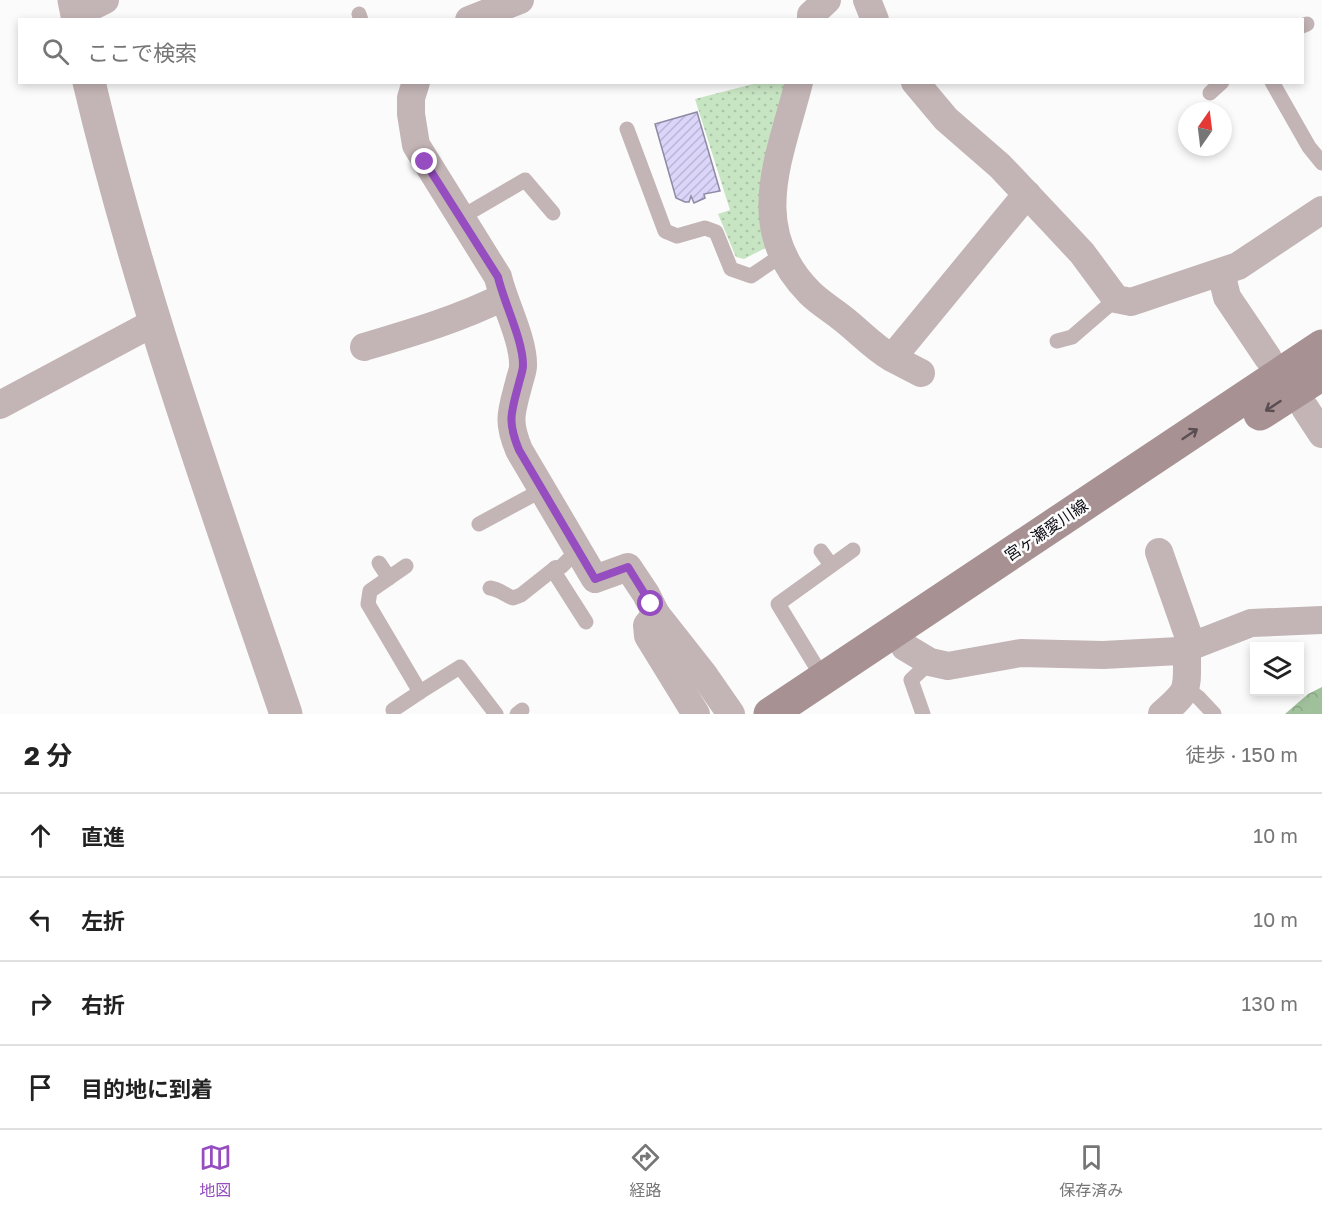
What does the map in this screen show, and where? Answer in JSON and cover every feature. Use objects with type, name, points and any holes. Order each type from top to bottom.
[{"type":"main road","name":"宮ヶ瀬愛川線","points":[[770,714],[1322,346]]},
{"type":"main road","name":"宮ヶ瀬愛川線","points":[[804,714],[917,654],[1322,374]]},
{"type":"street","points":[[475,18],[520,0]]},
{"type":"street","points":[[811,18],[811,15],[827,0]]},
{"type":"street","points":[[867,0],[874,18]]},
{"type":"street","points":[[90,84],[124,221],[155,322],[286,714]]},
{"type":"street","points":[[415,84],[411,98],[411,114],[416,145],[498,277],[509,309],[523,366],[510,418],[512,433],[542,490],[566,560],[595,579],[628,567],[656,614],[704,675],[730,714]]},
{"type":"street","points":[[798,84],[771,190],[774,232],[782,255],[810,293],[879,350],[921,373]]},
{"type":"street","points":[[917,84],[946,119],[1000,166],[1082,253],[1116,299],[1131,302],[1238,266],[1322,210]]},
{"type":"street","points":[[892,358],[1027,194]]},
{"type":"street","points":[[1221,272],[1227,297],[1268,358]]},
{"type":"street","points":[[376,335],[473,310],[503,297]]},
{"type":"street","points":[[0,405],[155,322]]},
{"type":"street","points":[[1305,408],[1322,434]]},
{"type":"street","points":[[1159,552],[1187,657],[1187,688],[1180,698],[1162,714]]},
{"type":"street","points":[[656,614],[647,625],[648,636],[696,714]]},
{"type":"street","points":[[917,654],[948,666],[1021,653],[1103,655],[1185,648],[1251,623],[1322,620]]},
{"type":"lane","points":[[1210,93],[1220,84]]},
{"type":"lane","points":[[1273,84],[1309,147],[1322,164]]},
{"type":"lane","points":[[627,129],[665,231],[677,236],[705,228],[716,232],[731,269],[751,276],[782,255]]},
{"type":"lane","points":[[460,218],[525,180],[553,213]]},
{"type":"lane","points":[[1057,340],[1072,337],[1116,299]]},
{"type":"lane","points":[[479,524],[542,490]]},
{"type":"lane","points":[[823,678],[778,604],[853,550]]},
{"type":"lane","points":[[821,551],[831,566]]},
{"type":"lane","points":[[490,588],[497,588],[504,595],[513,598],[521,595],[566,560]]},
{"type":"lane","points":[[566,560],[556,575],[586,622]]},
{"type":"lane","points":[[380,563],[389,578]]},
{"type":"lane","points":[[406,566],[370,591],[368,604],[420,692]]},
{"type":"lane","points":[[917,654],[911,680],[922,714]]},
{"type":"lane","points":[[393,710],[460,667],[496,714]]},
{"type":"lane","points":[[1187,688],[1214,714]]},
{"type":"green space","points":[[753,84],[793,84],[771,245],[744,259],[736,257],[718,214],[730,210],[695,99]]},
{"type":"green space","points":[[1322,687],[1322,714],[1285,714],[1308,694]]},
{"type":"building","points":[[697,112],[720,191],[704,194],[705,198],[694,203],[691,196],[689,202],[676,198],[655,124]]},
{"type":"route","points":[[425,162],[498,277],[509,309],[523,366],[510,418],[512,433],[519,450],[595,579],[628,567],[651,604]]}]
